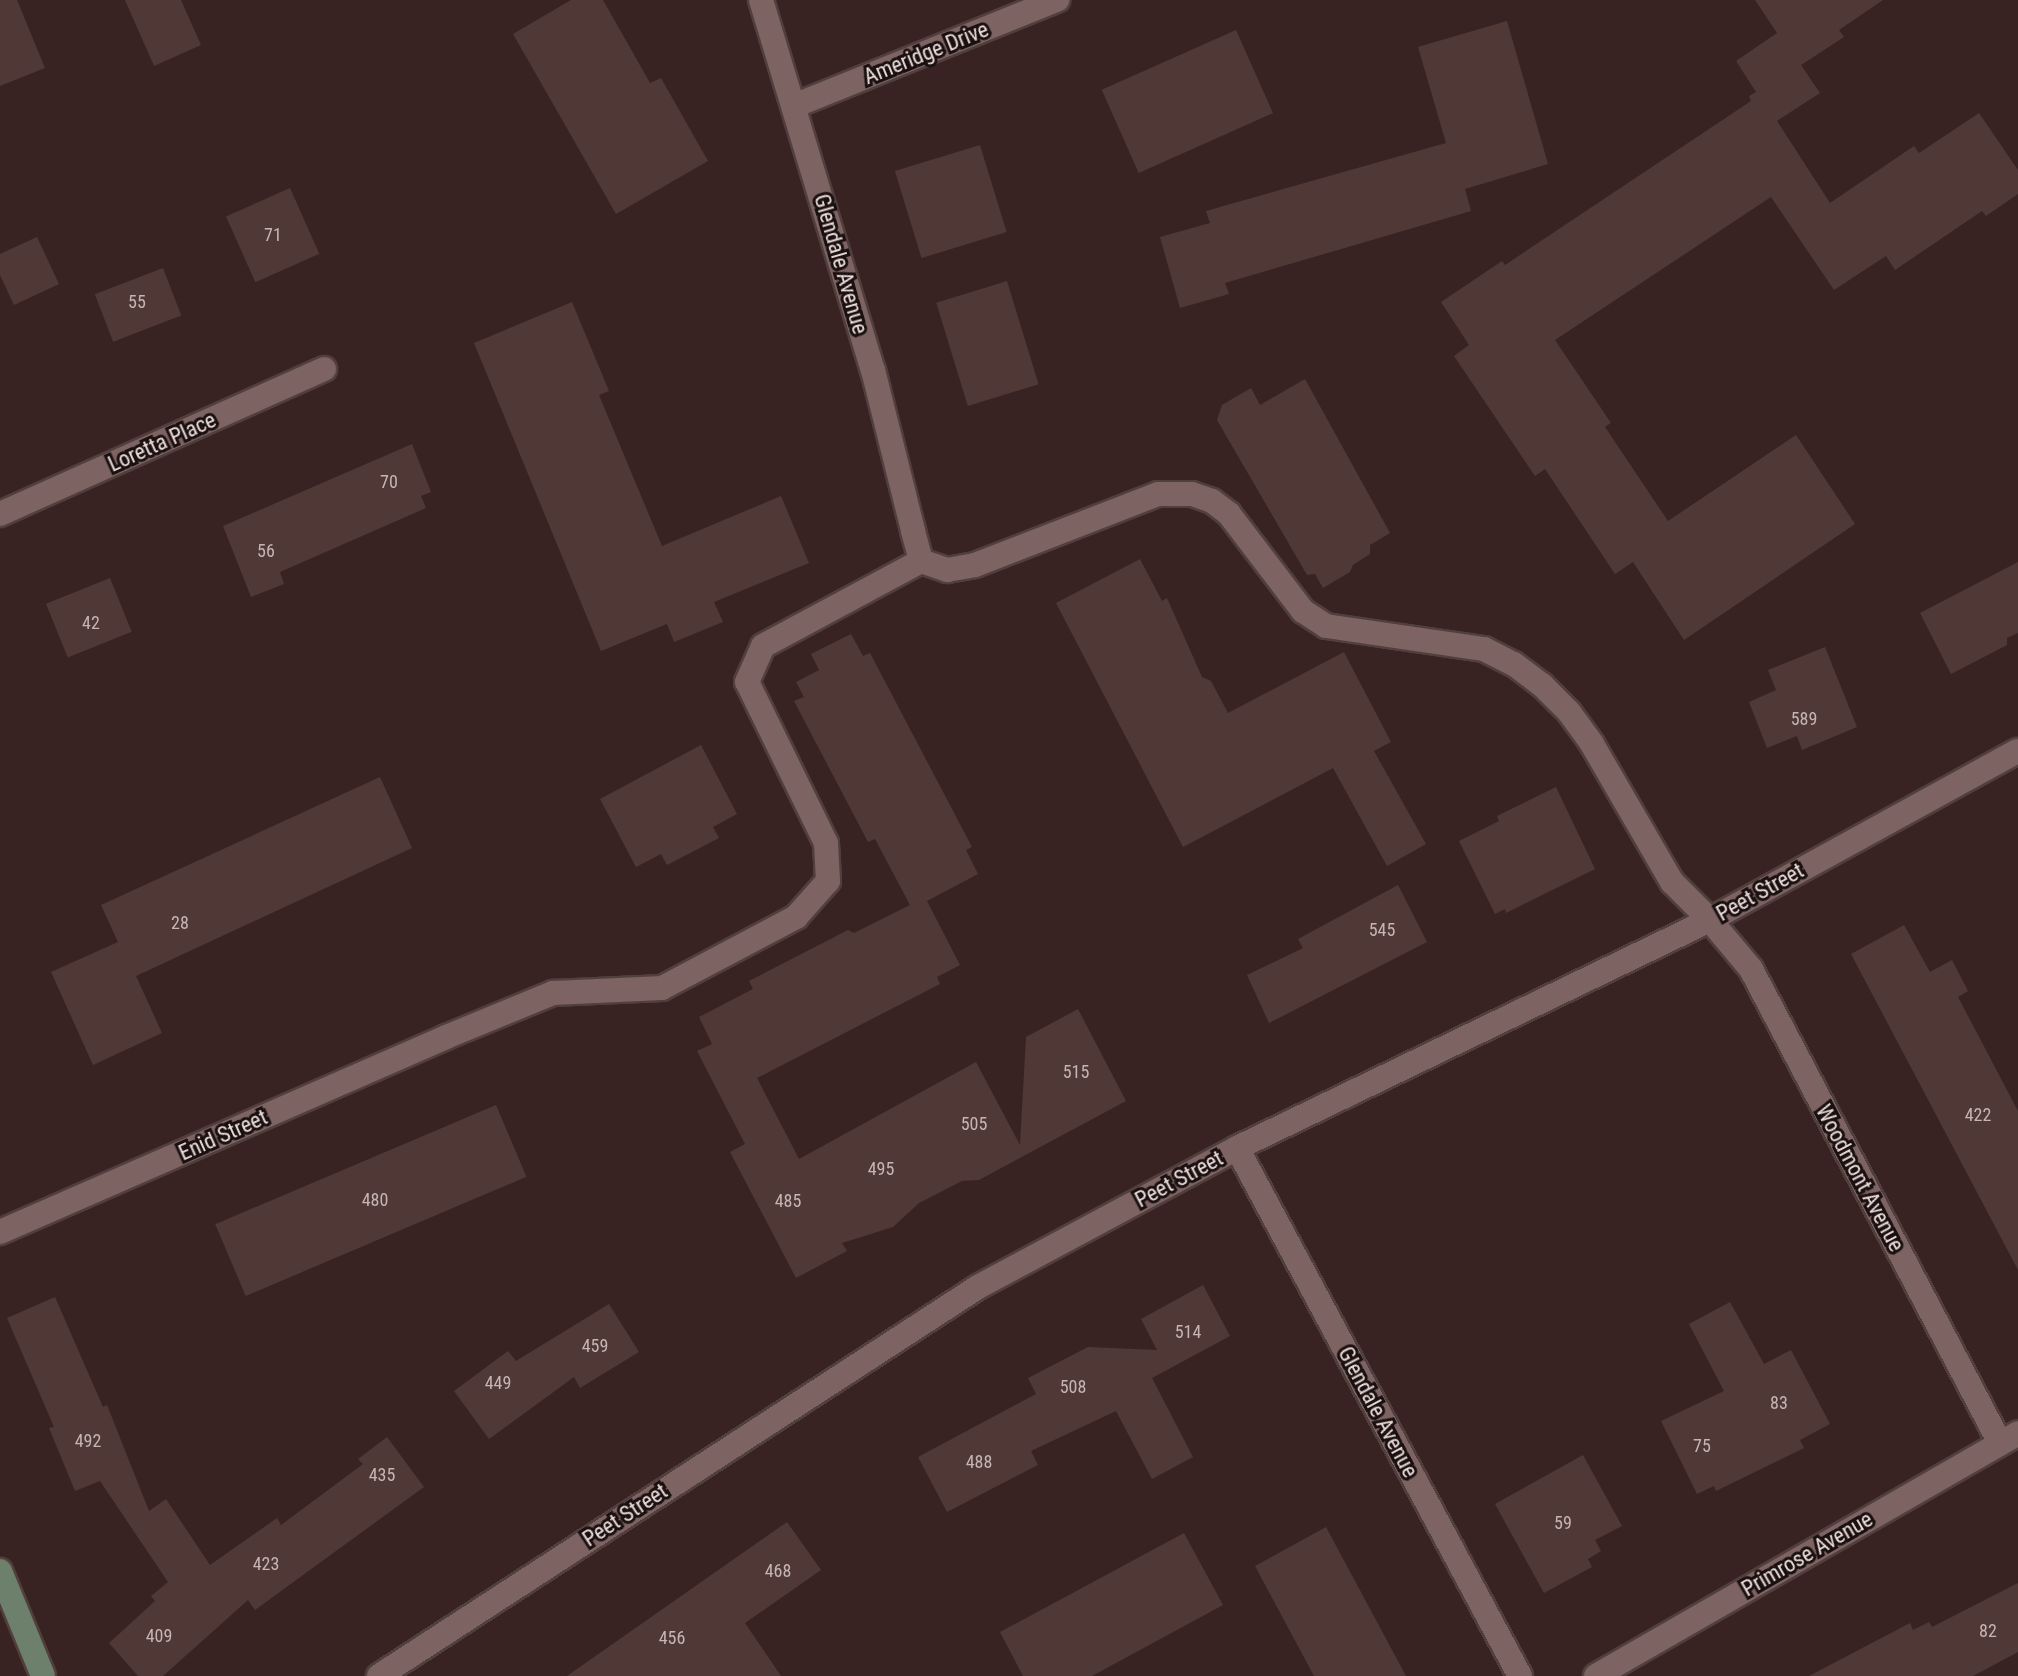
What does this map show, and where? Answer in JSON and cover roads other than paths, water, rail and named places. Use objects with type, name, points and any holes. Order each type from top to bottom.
[{"type":"main road","points":[[0,1571],[43,1676]]},
{"type":"street","name":"Glendale Avenue","points":[[761,0],[873,370],[921,561]]},
{"type":"street","name":"Ameridge Drive","points":[[794,106],[1057,0]]},
{"type":"street","name":"Loretta Place","points":[[0,514],[324,369]]},
{"type":"street","name":"Woodmont Avenue","points":[[921,561],[947,570],[975,565],[1158,494],[1192,494],[1212,501],[1229,514],[1303,611],[1326,626],[1484,649],[1514,664],[1542,685],[1569,712],[1592,744],[1672,882],[1710,920],[1751,969],[2009,1438]]},
{"type":"street","name":"Enid Street","points":[[0,1232],[553,993],[662,988],[796,917],[828,881],[826,843],[747,682],[763,646],[921,561]]},
{"type":"street","name":"Peet Street","points":[[379,1676],[978,1287],[1237,1148],[1710,920],[2018,751]]},
{"type":"street","name":"Glendale Avenue","points":[[1237,1148],[1520,1676]]},
{"type":"street","name":"Primrose Avenue","points":[[1596,1676],[2009,1438]]}]
